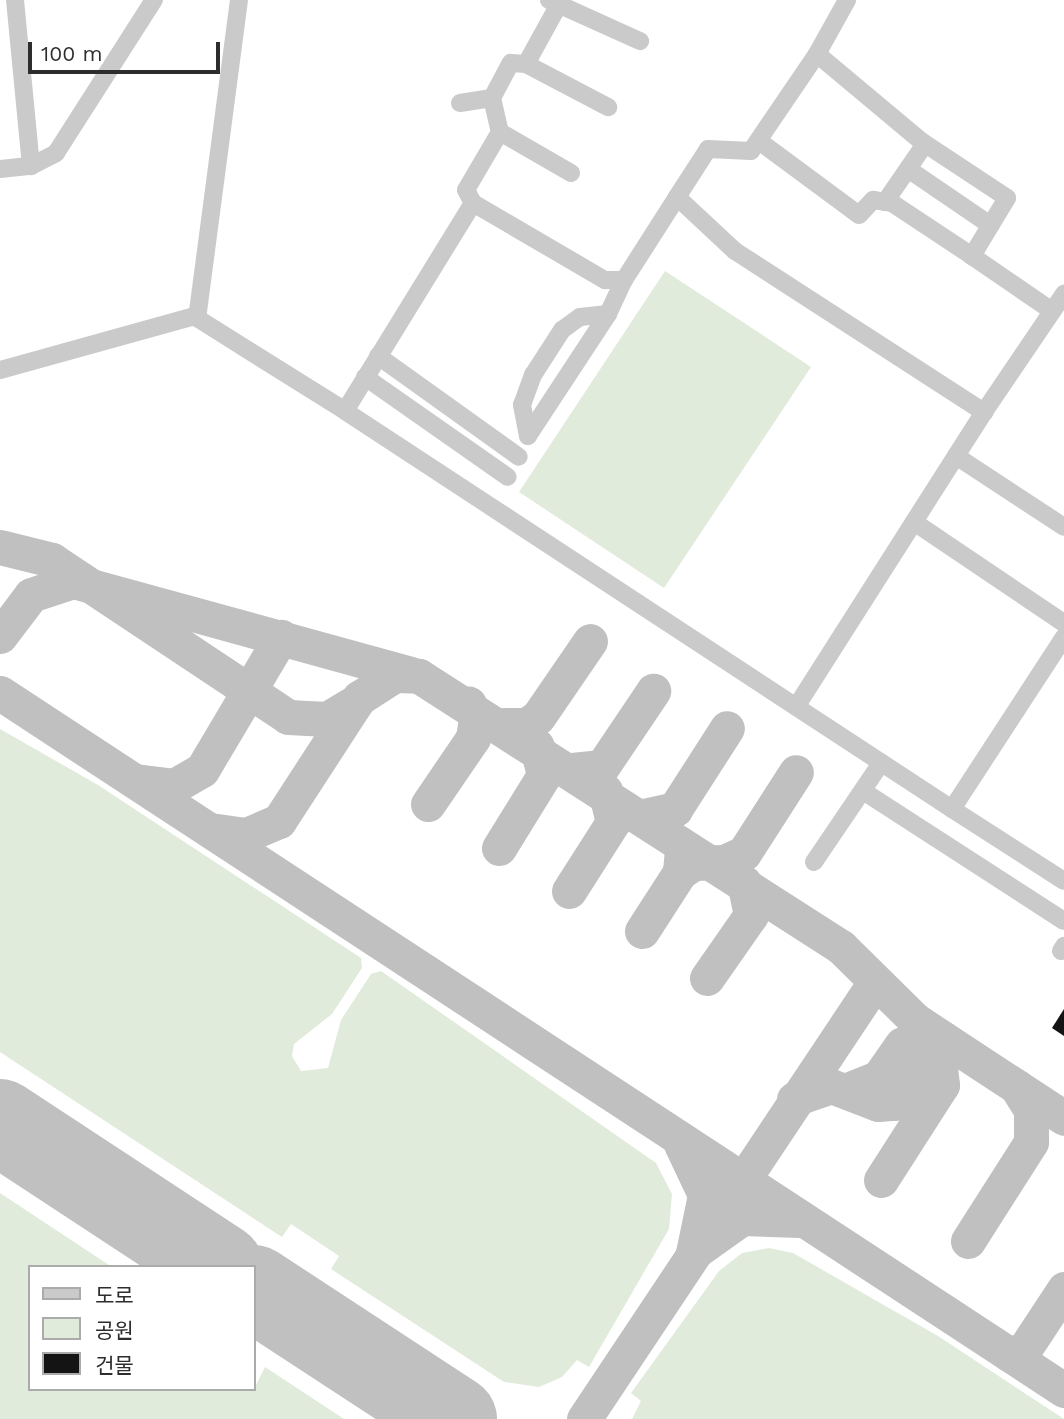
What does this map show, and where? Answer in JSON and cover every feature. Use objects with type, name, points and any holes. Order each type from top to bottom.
[{"type":"street","points":[[15,0],[30,166]]},
{"type":"street","points":[[0,169],[30,166],[56,153],[154,0]]},
{"type":"street","points":[[198,315],[239,0]]},
{"type":"street","points":[[489,504],[508,477],[528,436],[608,314],[624,280],[708,149],[751,151],[817,54],[847,0]]},
{"type":"street","points":[[526,64],[553,3],[640,41]]},
{"type":"street","points":[[817,54],[925,144],[1007,198],[972,256]]},
{"type":"street","points":[[608,107],[526,64],[511,63],[492,98],[500,132],[466,190],[473,203],[605,280],[624,280]]},
{"type":"street","points":[[460,103],[492,98]]},
{"type":"street","points":[[500,132],[571,173]]},
{"type":"street","points":[[759,141],[859,215],[873,200],[885,202],[972,256],[1052,311]]},
{"type":"street","points":[[885,202],[925,144]]},
{"type":"street","points":[[908,169],[990,225]]},
{"type":"street","points":[[677,197],[735,251],[984,412]]},
{"type":"street","points":[[345,411],[473,203]]},
{"type":"street","points":[[796,707],[984,412],[1064,294]]},
{"type":"street","points":[[528,436],[522,405],[555,341],[580,317],[608,314]]},
{"type":"street","points":[[0,370],[198,315],[881,763],[1062,877]]},
{"type":"street","points":[[378,356],[448,403],[519,457]]},
{"type":"street","points":[[365,377],[508,477]]},
{"type":"street","points":[[432,425],[448,403]]},
{"type":"street","points":[[956,456],[1064,527]]},
{"type":"street","points":[[914,522],[1064,623]]},
{"type":"street","points":[[952,809],[1064,637]]},
{"type":"street","points":[[814,862],[881,763]]},
{"type":"street","points":[[863,791],[1064,920]]},
{"type":"green space","points":[[665,271],[811,367],[664,588],[519,492]]},
{"type":"green space","points":[[0,729],[98,785],[361,958],[362,968],[332,1014],[294,1044],[292,1056],[301,1071],[328,1068],[341,1020],[371,974],[381,971],[656,1163],[672,1194],[669,1229],[589,1367],[577,1360],[562,1377],[539,1387],[504,1382],[331,1269],[339,1256],[291,1224],[282,1237],[0,1052]]},
{"type":"green space","points":[[0,1193],[109,1265],[28,1265],[28,1391],[256,1391],[256,1385],[265,1367],[344,1419],[0,1419]]},
{"type":"green space","points":[[769,1248],[793,1253],[938,1336],[1064,1419],[632,1419],[641,1401],[631,1393],[719,1271],[742,1253]]},
{"type":"building","points":[[1064,1009],[1064,1036],[1052,1028]]},
{"type":"taxiway","points":[[0,547],[52,560],[288,717],[327,719],[357,701]]},
{"type":"taxiway","points":[[0,636],[31,595],[73,581],[410,674]]},
{"type":"taxiway","points":[[135,781],[174,786],[202,770],[281,637]]},
{"type":"taxiway","points":[[504,725],[526,725],[538,717],[590,641]]},
{"type":"taxiway","points":[[210,830],[246,835],[279,821],[359,698],[395,675],[419,676],[841,947],[915,1020],[1064,1118]]},
{"type":"taxiway","points":[[572,770],[602,767],[653,691]]},
{"type":"taxiway","points":[[0,693],[1064,1390]]},
{"type":"taxiway","points":[[428,804],[473,738],[476,719],[469,704]]},
{"type":"taxiway","points":[[643,816],[675,809],[727,728]]},
{"type":"taxiway","points":[[499,848],[544,775],[537,746]]},
{"type":"taxiway","points":[[680,872],[694,863],[724,862],[744,853],[796,772]]},
{"type":"taxiway","points":[[569,891],[613,822],[605,791]]},
{"type":"taxiway","points":[[642,931],[680,872],[682,849]]},
{"type":"taxiway","points":[[707,978],[751,915],[744,883]]},
{"type":"taxiway","points":[[584,1419],[875,982]]},
{"type":"taxiway","points":[[794,1099],[831,1086],[878,1104],[894,1103],[943,1039]]},
{"type":"taxiway","points":[[881,1180],[942,1085],[937,1041]]},
{"type":"taxiway","points":[[850,1089],[879,1077],[902,1044]]},
{"type":"taxiway","points":[[968,1241],[1031,1142],[1031,1110],[1016,1086]]},
{"type":"taxiway","points":[[681,1144],[705,1195],[693,1253],[742,1218],[800,1220]]},
{"type":"taxiway","points":[[1009,1354],[1024,1350],[1064,1289]]},
{"type":"runway","points":[[0,1122],[218,1265]]},
{"type":"runway","points":[[256,1289],[454,1419]]}]
